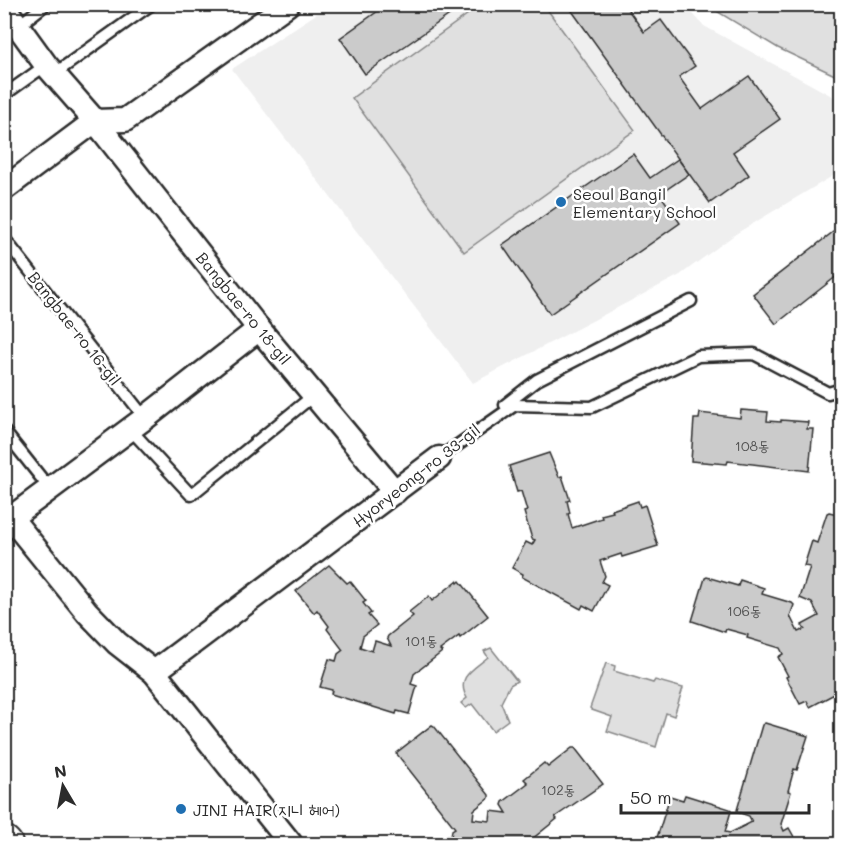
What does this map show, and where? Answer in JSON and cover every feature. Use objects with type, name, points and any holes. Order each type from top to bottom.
[{"type":"street","points":[[4,189],[95,121],[125,120],[288,4]]},
{"type":"street","name":"Bangbae-ro 18-gil","points":[[10,19],[95,121],[259,329],[395,492]]},
{"type":"street","points":[[259,329],[8,520],[87,612],[117,643],[154,672],[291,844]]},
{"type":"street","name":"Hyoryeong-ro 33-gil","points":[[154,672],[439,458]]},
{"type":"lane","points":[[10,19],[46,4]]},
{"type":"lane","points":[[4,95],[50,69],[152,4]]},
{"type":"lane","name":"Bangbae-ro 16-gil","points":[[4,238],[191,495],[314,395]]},
{"type":"lane","name":"Hyoryeong-ro 33-gil","points":[[439,458],[537,380],[691,301]]},
{"type":"lane","points":[[439,458],[514,405],[592,407],[698,356],[754,354],[828,393],[842,389]]},
{"type":"lane","points":[[4,431],[50,489]]},
{"type":"shaded area","points":[[482,4],[544,5],[635,130],[464,252],[352,98]]},
{"type":"shaded area","name":"Seoul Bangil Elementary School","points":[[330,5],[685,5],[704,26],[841,101],[841,171],[737,233],[680,275],[473,383],[232,69]]},
{"type":"shaded area","points":[[710,5],[841,5],[841,78],[778,48]]},
{"type":"shaded area","points":[[491,648],[517,681],[510,685],[501,703],[508,720],[493,731],[472,704],[466,708],[461,703],[467,698],[463,684],[465,679],[488,657],[484,651]]},
{"type":"shaded area","points":[[606,663],[615,666],[614,671],[653,683],[655,680],[683,688],[674,716],[666,713],[656,747],[607,731],[612,717],[590,708]]},
{"type":"building","points":[[388,4],[465,4],[365,74],[340,38]]},
{"type":"building","points":[[567,4],[624,4],[644,32],[661,20],[695,66],[679,77],[702,109],[749,76],[780,119],[733,152],[749,175],[710,203]]},
{"type":"building","points":[[633,154],[650,178],[678,159],[689,174],[660,194],[680,223],[550,314],[502,245]]},
{"type":"building","points":[[842,225],[842,272],[776,324],[753,294]]},
{"type":"building","points":[[741,410],[768,412],[767,421],[808,422],[807,429],[813,429],[809,471],[728,461],[727,464],[691,461],[694,419],[699,419],[700,413],[740,418]]},
{"type":"building","points":[[549,453],[559,477],[562,476],[570,500],[567,501],[572,528],[602,518],[601,515],[638,501],[640,507],[645,505],[658,546],[600,561],[605,576],[602,582],[608,585],[594,611],[583,605],[581,609],[522,577],[523,574],[512,568],[526,542],[532,545],[535,540],[532,539],[524,512],[527,511],[521,491],[517,492],[509,466]]},
{"type":"building","points":[[829,512],[842,515],[842,690],[810,707],[807,701],[800,704],[786,677],[788,676],[778,657],[783,654],[780,648],[747,638],[748,635],[726,629],[725,632],[692,621],[707,577],[738,586],[740,580],[764,588],[762,594],[794,605],[790,616],[798,632],[805,629],[802,625],[819,616],[812,603],[800,598],[810,567],[804,566],[812,541],[817,543]]},
{"type":"building","points":[[329,565],[347,583],[350,581],[366,601],[363,603],[371,613],[368,615],[377,625],[363,636],[360,647],[372,651],[375,641],[391,646],[388,636],[413,616],[409,612],[429,596],[432,601],[457,581],[458,583],[460,581],[488,616],[440,650],[442,652],[414,674],[411,684],[417,686],[409,714],[397,711],[396,714],[331,694],[332,690],[320,687],[329,659],[336,661],[338,654],[343,650],[327,629],[329,626],[317,610],[314,613],[296,591]]},
{"type":"building","points":[[765,723],[808,736],[797,770],[794,769],[788,791],[791,792],[781,824],[784,831],[789,828],[798,844],[655,844],[670,796],[683,800],[685,795],[730,809],[725,832],[730,833],[752,822],[749,816],[737,810],[762,725]]},
{"type":"building","points":[[432,725],[489,795],[489,798],[474,810],[473,819],[490,821],[491,811],[507,813],[502,805],[503,802],[528,783],[524,779],[544,763],[548,767],[572,748],[575,748],[603,784],[555,817],[557,819],[531,840],[530,844],[444,844],[445,836],[451,837],[452,830],[455,828],[396,753]]},
{"type":"place","name":"Seoul Bangil Elementary School","points":[[561,202]]},
{"type":"place","name":"JINI HAIR(지니 헤어)","points":[[181,809]]}]
